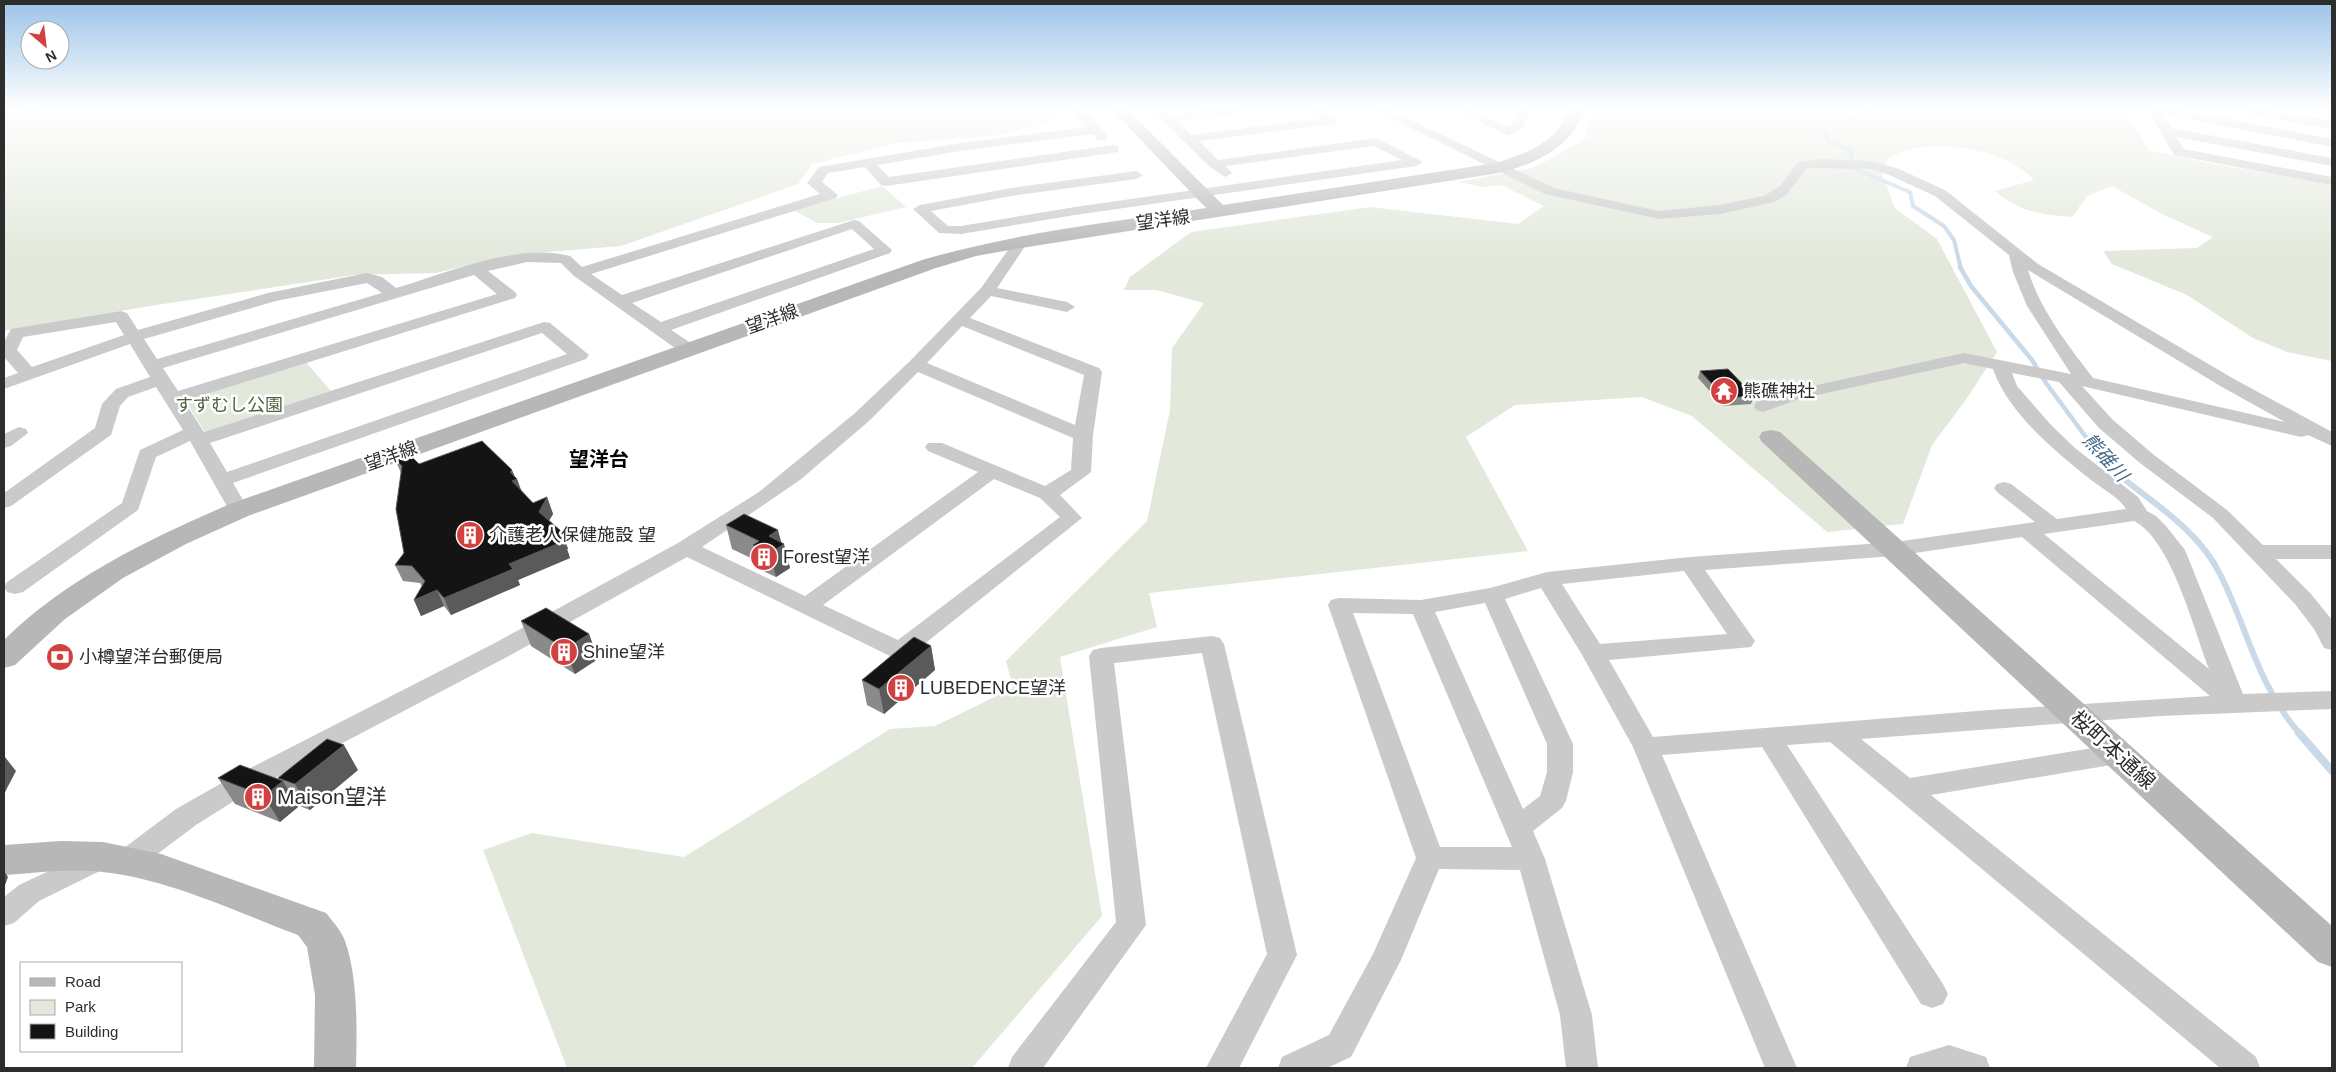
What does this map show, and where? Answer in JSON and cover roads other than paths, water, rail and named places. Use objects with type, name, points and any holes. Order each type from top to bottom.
[{"type":"street","points":[[579,273],[831,195],[814,183],[824,170],[879,160]]},
{"type":"street","points":[[867,162],[886,182],[1032,160]]},
{"type":"street","points":[[1124,160],[1144,181],[1165,198]]},
{"type":"street","points":[[1170,160],[1219,211]]},
{"type":"street","points":[[1211,160],[1240,187]]},
{"type":"street","points":[[1215,164],[1244,160]]},
{"type":"street","points":[[1144,181],[1011,192],[920,210],[944,230],[961,230],[1202,192],[1416,162],[1412,160]]},
{"type":"street","points":[[1483,160],[1550,191],[1642,212],[1677,216],[1755,202],[1778,195],[1803,165],[1820,163],[1871,165],[1894,172],[1940,193],[1967,213],[2016,255],[2129,326],[2329,438]]},
{"type":"street","name":"望洋線","points":[[4,658],[56,612],[106,577],[173,540],[239,510],[929,264],[973,251],[1021,242],[1499,168],[1521,160]]},
{"type":"street","points":[[2221,160],[2332,181]]},
{"type":"street","points":[[621,301],[854,224],[885,250],[660,328]]},
{"type":"street","points":[[4,914],[29,892],[114,859],[236,787],[500,651],[686,548],[793,476],[868,411],[961,320],[987,291],[1021,242]]},
{"type":"street","points":[[2016,255],[2018,266],[2030,295],[2067,355],[2087,382]]},
{"type":"street","points":[[4,502],[104,431],[111,404],[122,393],[156,373],[393,294],[527,257],[564,259],[579,273],[688,349]]},
{"type":"street","points":[[172,399],[509,294],[477,270]]},
{"type":"street","points":[[4,384],[133,337],[308,287],[367,278],[376,280],[393,294]]},
{"type":"street","points":[[987,291],[1067,307]]},
{"type":"street","points":[[30,374],[8,351],[18,334],[121,316],[196,436],[239,510]]},
{"type":"street","points":[[961,320],[1093,372],[1083,435],[1081,472],[1047,494]]},
{"type":"street","points":[[15,587],[131,506],[147,454],[196,436],[544,327],[580,355],[222,480]]},
{"type":"street","points":[[1763,406],[1794,395],[1964,358],[2087,382],[2329,438]]},
{"type":"street","points":[[2000,364],[2008,387],[2044,429],[2068,452],[2130,501],[2136,508],[2137,514]]},
{"type":"street","points":[[916,365],[1083,435]]},
{"type":"street","points":[[2059,377],[2106,424],[2147,459],[2220,514],[2303,598],[2325,627],[2332,642]]},
{"type":"street","name":"桜町本通線","points":[[1771,437],[2332,950]]},
{"type":"street","points":[[686,548],[900,651],[1072,518],[1047,494],[935,447]]},
{"type":"street","points":[[807,606],[992,471]]},
{"type":"street","points":[[2004,488],[2052,526]]},
{"type":"street","points":[[1294,1068],[1340,1046],[1386,960],[1430,858],[1340,605],[1421,607],[1492,595],[1547,579],[1690,564],[1895,549],[2137,514],[2149,520],[2160,530],[2177,555],[2234,703]]},
{"type":"street","points":[[2027,530],[2234,703]]},
{"type":"street","points":[[2258,552],[2332,552]]},
{"type":"street","points":[[1593,653],[1743,641],[1690,564]]},
{"type":"street","points":[[1547,579],[1593,653],[1646,747],[1781,1068]]},
{"type":"street","points":[[1492,595],[1560,744],[1560,772],[1552,801],[1519,827]]},
{"type":"street","points":[[1421,607],[1519,827],[1531,860],[1576,1015],[1582,1068]]},
{"type":"street","points":[[1024,1068],[1131,925],[1101,656],[1212,644],[1282,955],[1222,1068]]},
{"type":"street","points":[[1646,747],[2073,714],[2234,703],[2332,700]]},
{"type":"street","points":[[1837,733],[2244,1068]]},
{"type":"street","points":[[1769,738],[1932,994]]},
{"type":"street","points":[[1905,789],[2117,754]]},
{"type":"street","points":[[4,860],[61,856],[114,859],[161,869],[312,924],[326,942],[336,995],[335,1068]]},
{"type":"street","points":[[1430,858],[1531,860]]},
{"type":"street","points":[[1922,1068],[1949,1060],[1974,1068]]},
{"type":"waterway","name":"熊碓川","points":[[1857,170],[1910,192],[1913,206],[1944,226],[1954,240],[1961,269]]},
{"type":"waterway","name":"熊碓川","points":[[1961,269],[1971,286],[2032,360],[2046,383],[2094,448],[2114,471]]},
{"type":"waterway","name":"熊碓川","points":[[2114,471],[2173,517],[2211,558],[2230,595],[2254,656],[2273,696],[2300,734]]},
{"type":"waterway","name":"熊碓川","points":[[2299,733],[2332,771]]},
{"type":"place","name":"熊礁神社","points":[[1724,391]]},
{"type":"place","name":"介護老人保健施設 望","points":[[470,535]]},
{"type":"place","name":"Forest望洋","points":[[764,557]]},
{"type":"place","name":"Shine望洋","points":[[564,652]]},
{"type":"place","name":"小樽望洋台郵便局","points":[[60,657]]},
{"type":"place","name":"LUBEDENCE望洋","points":[[901,688]]},
{"type":"place","name":"Maison望洋","points":[[258,797]]},
{"type":"district","name":"望洋台","points":[[599,459]]},
{"type":"park label","name":"すずむし公園","points":[[229,405]]}]
